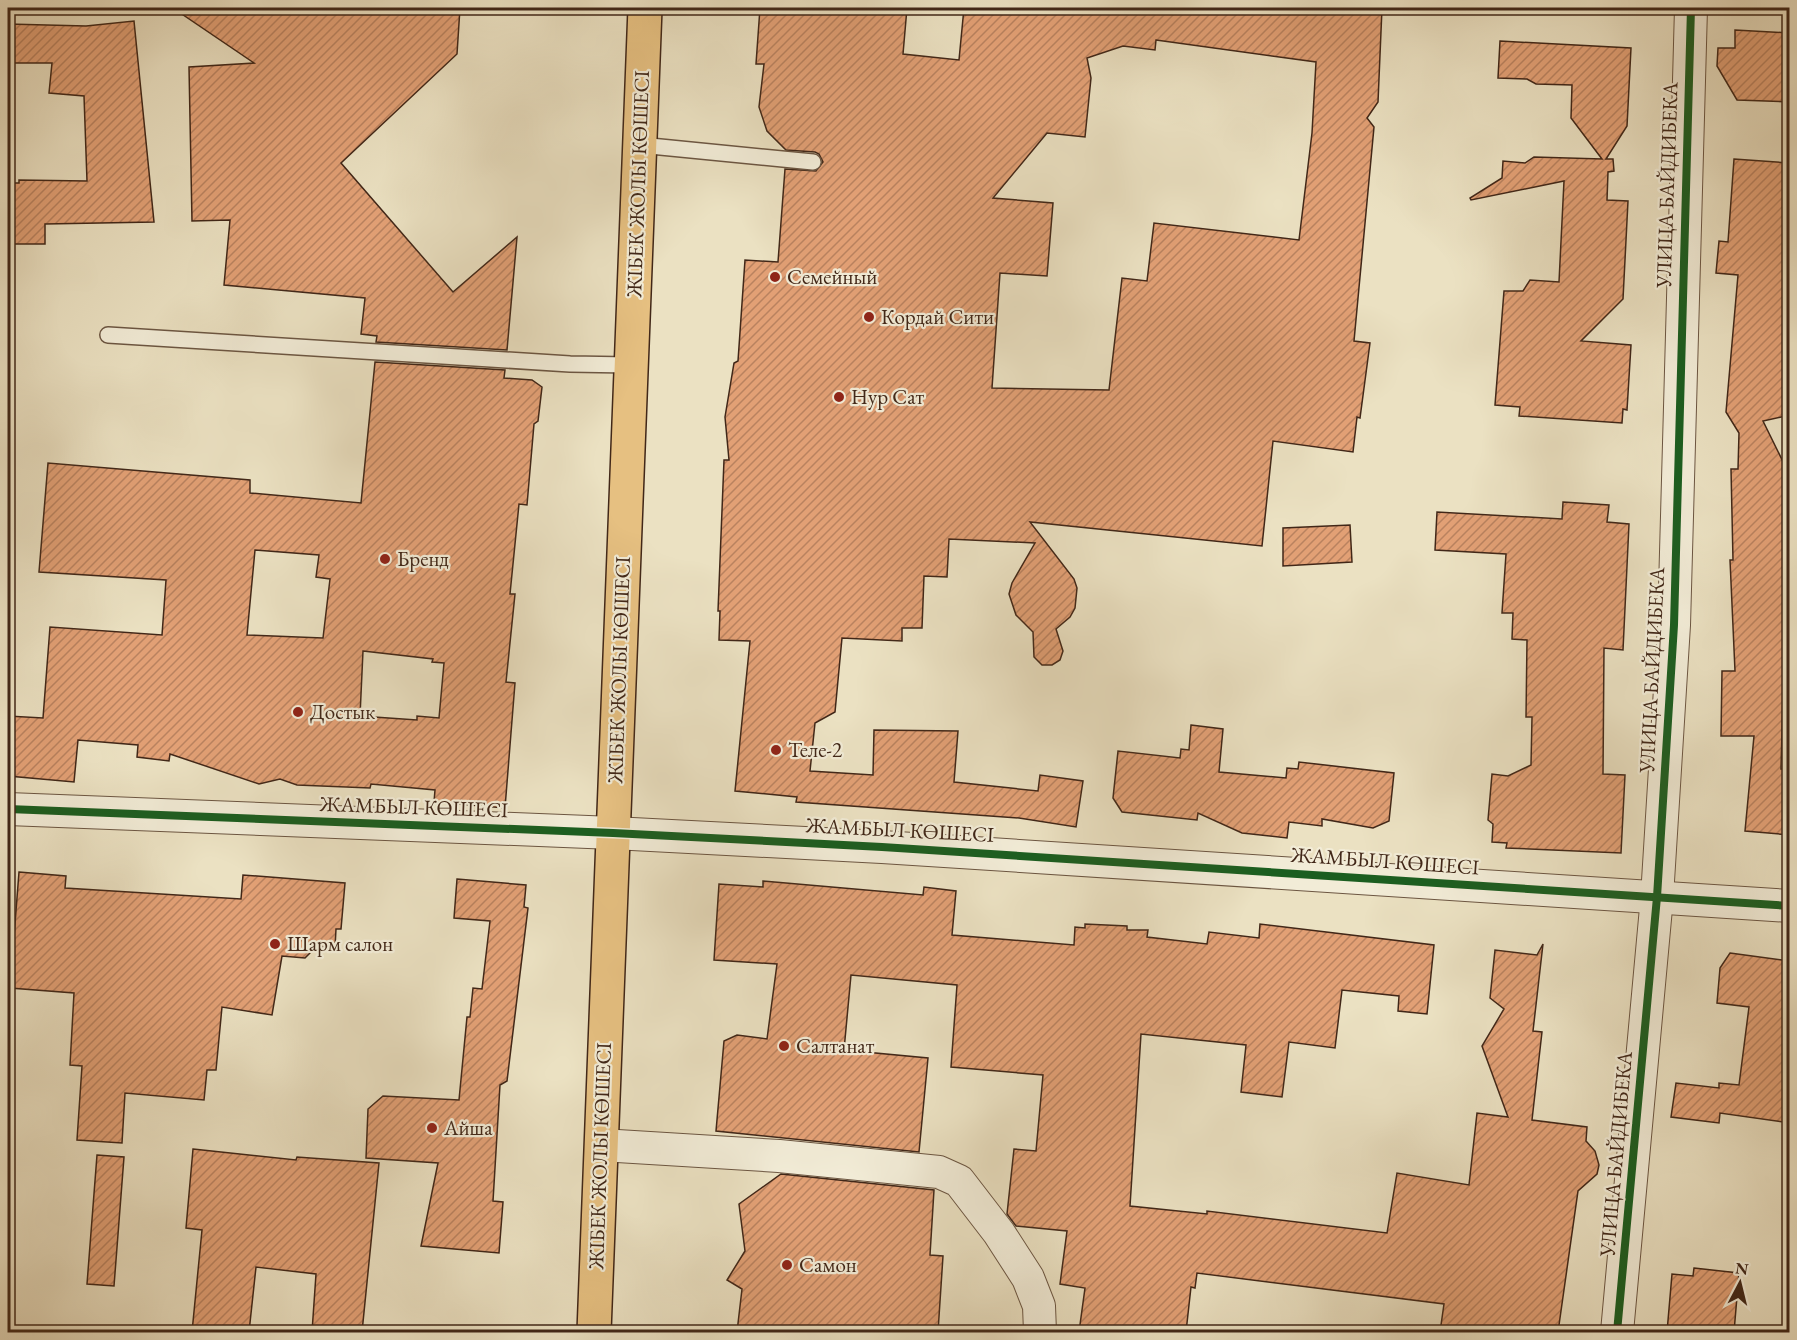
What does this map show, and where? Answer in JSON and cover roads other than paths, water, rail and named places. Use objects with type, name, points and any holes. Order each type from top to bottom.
[{"type":"highway","name":"ЖІБЕК ЖОЛЫ КӨШЕСІ","points":[[594,1332],[645,8]]},
{"type":"street","name":"УЛИЦА БАЙДИБЕКА","points":[[1617,1332],[1657,897],[1674,625],[1691,8]]},
{"type":"street","name":"ЖАМБЫЛ КӨШЕСІ","points":[[8,809],[613,833],[882,847],[1790,906]]},
{"type":"street","points":[[601,1145],[791,1157],[939,1172],[959,1181],[999,1233],[1028,1278],[1039,1306],[1040,1332]]},
{"type":"lane","points":[[640,145],[813,162]]},
{"type":"lane","points":[[108,335],[558,363],[630,365]]},
{"type":"place","name":"Семейный","points":[[775,277]]},
{"type":"place","name":"Кордай Сити","points":[[869,317]]},
{"type":"place","name":"Нур Сат","points":[[839,397]]},
{"type":"place","name":"Бренд","points":[[385,559]]},
{"type":"place","name":"Достык","points":[[298,712]]},
{"type":"place","name":"Теле-2","points":[[776,750]]},
{"type":"place","name":"Шарм салон","points":[[275,944]]},
{"type":"place","name":"Салтанат","points":[[784,1046]]},
{"type":"place","name":"Айша","points":[[432,1128]]},
{"type":"place","name":"Самон","points":[[787,1265]]}]
